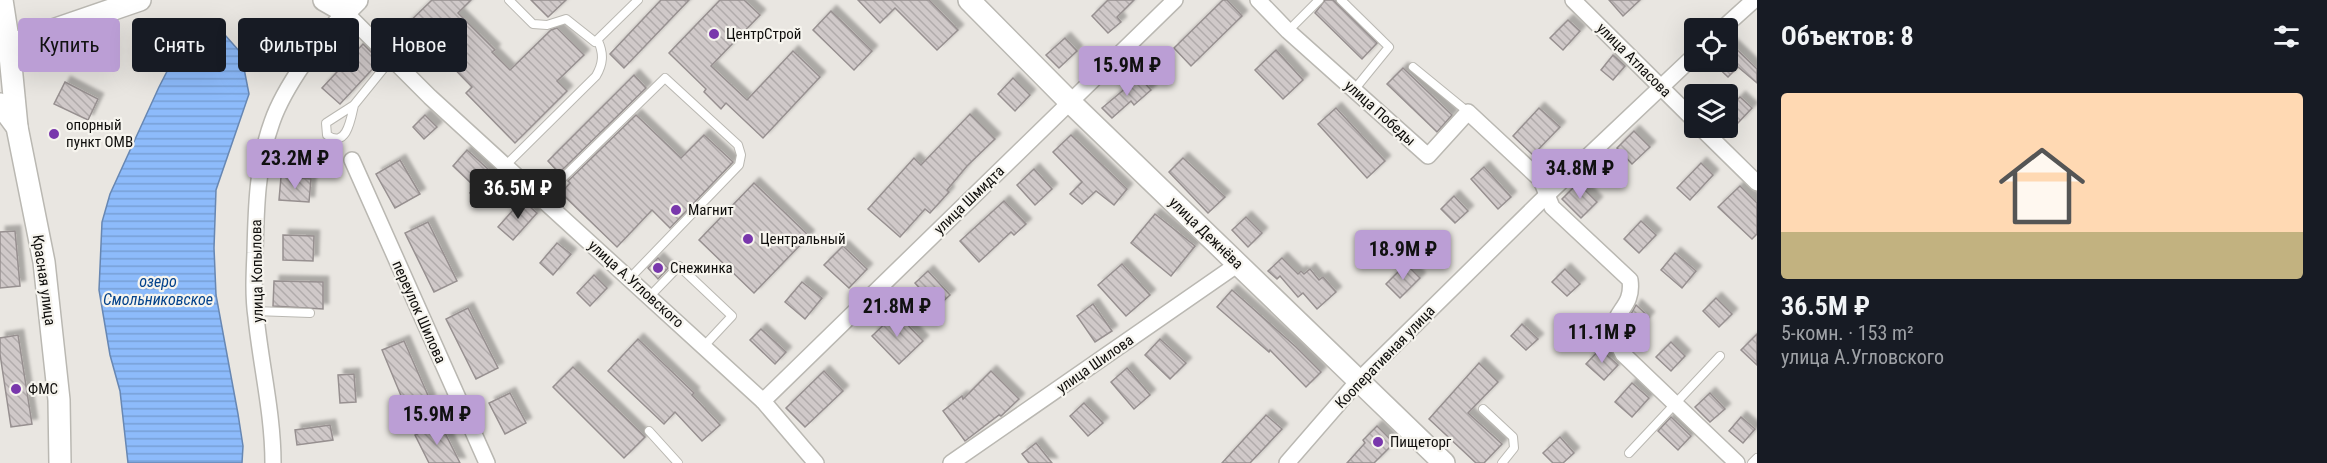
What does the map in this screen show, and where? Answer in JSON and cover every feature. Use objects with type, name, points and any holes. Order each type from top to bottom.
[{"type":"main road","points":[[2,0],[5,46],[17,127]]},
{"type":"main road","points":[[5,46],[140,0]]},
{"type":"main road","points":[[324,0],[351,6]]},
{"type":"main road","name":"улица Дежнёва","points":[[969,0],[1070,102],[1444,463]]},
{"type":"main road","name":"Красная улица","points":[[0,104],[17,127],[44,262],[60,400],[60,463]]},
{"type":"street","name":"улица Победы","points":[[1258,0],[1288,31],[1428,156],[1468,112]]},
{"type":"street","name":"улица Атласова","points":[[1573,0],[1684,110]]},
{"type":"street","points":[[1734,18],[1754,0]]},
{"type":"street","name":"улица Шмидта","points":[[763,401],[1070,102],[1169,2]]},
{"type":"street","name":"улица Копылова","points":[[340,18],[351,6]]},
{"type":"street","name":"улица А.Угловского","points":[[351,6],[371,31]]},
{"type":"street","name":"Кооперативная улица","points":[[1287,463],[1359,380],[1548,194],[1684,65]]},
{"type":"street","name":"улица Копылова","points":[[273,463],[271,428],[255,311],[255,215],[261,167],[272,122],[288,90],[300,72]]},
{"type":"street","name":"улица А.Угловского","points":[[407,72],[763,401],[816,463]]},
{"type":"street","points":[[1468,112],[1541,180],[1552,207],[1630,279],[1629,296],[1612,325],[1615,340],[1623,354],[1737,463]]},
{"type":"street","points":[[1711,138],[1757,183]]},
{"type":"street","name":"переулок Шилова","points":[[352,160],[487,463]]},
{"type":"street","name":"улица Шилова","points":[[951,463],[1238,264]]},
{"type":"lane","points":[[509,0],[533,24],[547,25],[566,19],[591,40],[598,41]]},
{"type":"lane","points":[[598,41],[638,0]]},
{"type":"lane","points":[[1288,31],[1319,0]]},
{"type":"lane","points":[[1341,0],[1389,47],[1354,90]]},
{"type":"lane","points":[[506,165],[596,76],[603,61],[598,41]]},
{"type":"lane","points":[[1413,67],[1468,112]]},
{"type":"lane","points":[[354,105],[348,131],[339,138],[332,139],[327,135],[326,123],[354,105],[381,72]]},
{"type":"lane","points":[[542,198],[664,78],[679,91],[738,145],[741,155],[739,165],[630,278]]},
{"type":"lane","points":[[650,296],[679,266],[732,316],[704,346]]},
{"type":"lane","points":[[255,311],[310,313]]},
{"type":"lane","points":[[1629,453],[1720,356]]},
{"type":"lane","points":[[1483,409],[1513,437],[1511,453],[1502,463]]},
{"type":"lane","points":[[650,431],[678,463]]},
{"type":"lane","points":[[1752,463],[1757,458]]},
{"type":"water","name":"озеро Смольниковское","points":[[226,36],[238,50],[238,72],[245,72],[249,94],[216,190],[214,248],[216,295],[243,446],[242,463],[128,463],[120,391],[110,355],[99,290],[102,222],[110,194],[167,72],[226,72]]},
{"type":"building","points":[[432,0],[471,0],[458,13],[463,18],[413,18]]},
{"type":"building","points":[[531,0],[566,0],[548,17]]},
{"type":"building","points":[[661,0],[689,0],[624,68],[610,54]]},
{"type":"building","points":[[720,0],[744,0],[760,15],[711,66],[747,100],[793,51],[820,77],[763,138],[726,103],[721,109],[704,92],[706,89],[669,53]]},
{"type":"building","points":[[858,0],[929,0],[958,30],[937,50],[895,8],[880,23]]},
{"type":"building","points":[[1108,0],[1134,0],[1117,17],[1121,22],[1108,33],[1092,16]]},
{"type":"building","points":[[1223,0],[1227,0],[1242,16],[1191,66],[1174,48]]},
{"type":"building","points":[[1325,0],[1333,0],[1377,43],[1362,59],[1315,13]]},
{"type":"building","points":[[1609,0],[1640,0],[1623,16]]},
{"type":"building","points":[[831,11],[872,51],[854,70],[813,30]]},
{"type":"building","points":[[1568,20],[1580,31],[1563,50],[1550,38]]},
{"type":"building","points":[[467,22],[495,50],[492,52],[510,70],[551,30],[557,28],[584,55],[557,81],[567,91],[515,143],[466,93],[472,87],[457,72],[467,72]]},
{"type":"building","points":[[1065,38],[1077,51],[1059,68],[1046,55]]},
{"type":"building","points":[[363,44],[371,52],[371,71],[340,104],[322,88],[337,72],[359,72],[359,48]]},
{"type":"building","points":[[1276,50],[1303,80],[1283,99],[1255,70]]},
{"type":"building","points":[[1738,51],[1757,69],[1757,83],[1738,67]]},
{"type":"building","points":[[1613,55],[1625,66],[1613,80],[1601,70]]},
{"type":"building","points":[[1403,68],[1452,115],[1437,132],[1387,84]]},
{"type":"building","points":[[1723,72],[1733,72],[1728,77]]},
{"type":"building","points":[[634,75],[646,88],[559,173],[548,161]]},
{"type":"building","points":[[1139,77],[1151,90],[1134,105],[1131,101],[1112,118],[1102,108]]},
{"type":"building","points":[[1013,78],[1030,95],[1015,111],[998,94]]},
{"type":"building","points":[[65,82],[98,99],[88,120],[54,104]]},
{"type":"building","points":[[1740,97],[1752,108],[1738,123],[1738,99]]},
{"type":"building","points":[[1336,108],[1385,161],[1367,178],[1318,124]]},
{"type":"building","points":[[1539,108],[1560,127],[1533,155],[1513,136]]},
{"type":"building","points":[[970,114],[995,139],[967,166],[947,190],[949,192],[930,213],[925,209],[900,237],[868,209],[914,158],[921,165]]},
{"type":"building","points":[[425,115],[437,127],[424,139],[413,127]]},
{"type":"building","points":[[636,115],[681,158],[704,135],[733,162],[670,228],[652,210],[617,247],[561,193],[570,183],[568,181]]},
{"type":"building","points":[[1634,131],[1650,147],[1632,164],[1617,148]]},
{"type":"building","points":[[1071,135],[1127,189],[1114,205],[1096,191],[1082,204],[1070,194],[1082,182],[1053,152]]},
{"type":"building","points":[[467,150],[504,181],[484,205],[470,193],[475,187],[453,166]]},
{"type":"building","points":[[1183,158],[1225,197],[1208,213],[1169,172]]},
{"type":"building","points":[[400,160],[420,194],[395,208],[376,174]]},
{"type":"building","points":[[1701,163],[1713,175],[1690,200],[1677,188]]},
{"type":"building","points":[[1484,167],[1511,197],[1498,209],[1471,179]]},
{"type":"building","points":[[1034,169],[1052,189],[1035,205],[1017,185]]},
{"type":"building","points":[[281,177],[311,179],[309,202],[279,200]]},
{"type":"building","points":[[754,183],[809,236],[754,293],[699,240]]},
{"type":"building","points":[[1578,183],[1597,202],[1581,218],[1562,199]]},
{"type":"building","points":[[1740,186],[1757,203],[1757,234],[1752,239],[1718,207]]},
{"type":"building","points":[[1454,196],[1468,211],[1455,223],[1441,209]]},
{"type":"building","points":[[522,200],[537,213],[513,240],[498,227]]},
{"type":"building","points":[[1004,201],[1026,224],[1014,235],[1011,232],[979,262],[960,241]]},
{"type":"building","points":[[1155,214],[1195,246],[1171,276],[1131,243]]},
{"type":"building","points":[[1246,217],[1262,233],[1248,247],[1232,230]]},
{"type":"building","points":[[1641,221],[1656,235],[1639,253],[1624,239]]},
{"type":"building","points":[[428,222],[457,281],[434,292],[405,233]]},
{"type":"building","points":[[15,231],[20,286],[0,288],[0,232]]},
{"type":"building","points":[[283,235],[314,236],[313,261],[283,260]]},
{"type":"building","points":[[557,243],[571,254],[553,275],[540,263]]},
{"type":"building","points":[[843,246],[867,269],[849,288],[824,265]]},
{"type":"building","points":[[1675,253],[1696,271],[1682,288],[1661,270]]},
{"type":"building","name":"Снежинка","points":[[658,258],[668,268],[658,279],[648,268]]},
{"type":"building","points":[[1282,258],[1298,274],[1301,271],[1304,274],[1310,269],[1319,280],[1323,277],[1336,292],[1317,309],[1303,293],[1298,297],[1280,276],[1277,279],[1268,271]]},
{"type":"building","points":[[1122,264],[1150,295],[1126,316],[1098,285]]},
{"type":"building","points":[[1406,264],[1420,278],[1400,298],[1386,284]]},
{"type":"building","points":[[1565,269],[1580,284],[1567,296],[1552,282]]},
{"type":"building","points":[[928,271],[950,295],[937,307],[915,283]]},
{"type":"building","points":[[594,275],[607,288],[590,306],[577,293]]},
{"type":"building","points":[[274,281],[323,282],[323,309],[273,306]]},
{"type":"building","points":[[802,282],[822,298],[805,319],[785,302]]},
{"type":"building","points":[[1232,290],[1321,372],[1306,387],[1270,350],[1269,352],[1217,307]]},
{"type":"building","points":[[1716,298],[1732,314],[1719,327],[1703,311]]},
{"type":"building","points":[[1093,304],[1112,331],[1095,342],[1077,316]]},
{"type":"building","points":[[1636,305],[1649,317],[1633,335],[1624,327]]},
{"type":"building","points":[[468,308],[498,368],[476,379],[446,319]]},
{"type":"building","points":[[896,313],[923,341],[899,364],[872,336]]},
{"type":"building","points":[[1522,324],[1538,339],[1526,350],[1511,336]]},
{"type":"building","points":[[761,329],[786,352],[775,364],[750,340]]},
{"type":"building","points":[[1757,334],[1757,365],[1741,350]]},
{"type":"building","name":"ФМС","points":[[18,335],[32,424],[11,427],[0,354],[0,338]]},
{"type":"building","points":[[638,339],[694,393],[692,395],[720,425],[702,441],[675,412],[664,424],[608,371]]},
{"type":"building","points":[[1160,339],[1186,363],[1170,379],[1145,355]]},
{"type":"building","points":[[404,341],[430,400],[407,410],[382,350]]},
{"type":"building","points":[[1671,342],[1685,356],[1671,371],[1656,357]]},
{"type":"building","points":[[1600,349],[1618,365],[1604,380],[1586,364]]},
{"type":"building","points":[[1479,363],[1498,382],[1468,413],[1502,444],[1484,463],[1476,463],[1429,419]]},
{"type":"building","points":[[573,367],[645,437],[624,458],[553,387]]},
{"type":"building","points":[[1127,368],[1150,395],[1134,409],[1111,382]]},
{"type":"building","points":[[824,371],[843,391],[805,427],[786,408]]},
{"type":"building","points":[[991,371],[1019,399],[1001,416],[999,415],[965,441],[943,411],[962,396],[963,399]]},
{"type":"building","points":[[354,374],[356,402],[340,403],[338,375]]},
{"type":"building","points":[[1632,383],[1649,398],[1632,417],[1615,402]]},
{"type":"building","points":[[510,393],[526,423],[505,434],[489,403]]},
{"type":"building","points":[[1710,393],[1725,409],[1710,422],[1695,407]]},
{"type":"building","points":[[1084,403],[1103,423],[1088,436],[1070,416]]},
{"type":"building","points":[[1266,415],[1282,429],[1250,463],[1222,463]]},
{"type":"building","points":[[1671,417],[1691,436],[1678,450],[1658,431]]},
{"type":"building","points":[[1741,417],[1755,429],[1743,443],[1729,431]]},
{"type":"building","points":[[440,423],[460,463],[429,463],[415,435]]},
{"type":"building","points":[[330,425],[333,440],[297,445],[295,430]]},
{"type":"building","points":[[1377,426],[1394,443],[1374,463],[1347,463],[1365,443],[1363,440]]},
{"type":"building","points":[[1560,437],[1574,453],[1563,463],[1553,463],[1543,453]]},
{"type":"building","points":[[1036,443],[1052,463],[1029,463],[1022,454]]},
{"type":"place","name":"ЦентрСтрой","points":[[714,34]]},
{"type":"place","name":"опорный пункт ОМВ","points":[[54,134]]},
{"type":"place","name":"Магнит","points":[[676,210]]},
{"type":"place","name":"Центральный","points":[[748,239]]},
{"type":"place","name":"Снежинка","points":[[658,268]]},
{"type":"place","name":"ФМС","points":[[16,389]]},
{"type":"place","name":"Пищеторг","points":[[1378,442]]}]
